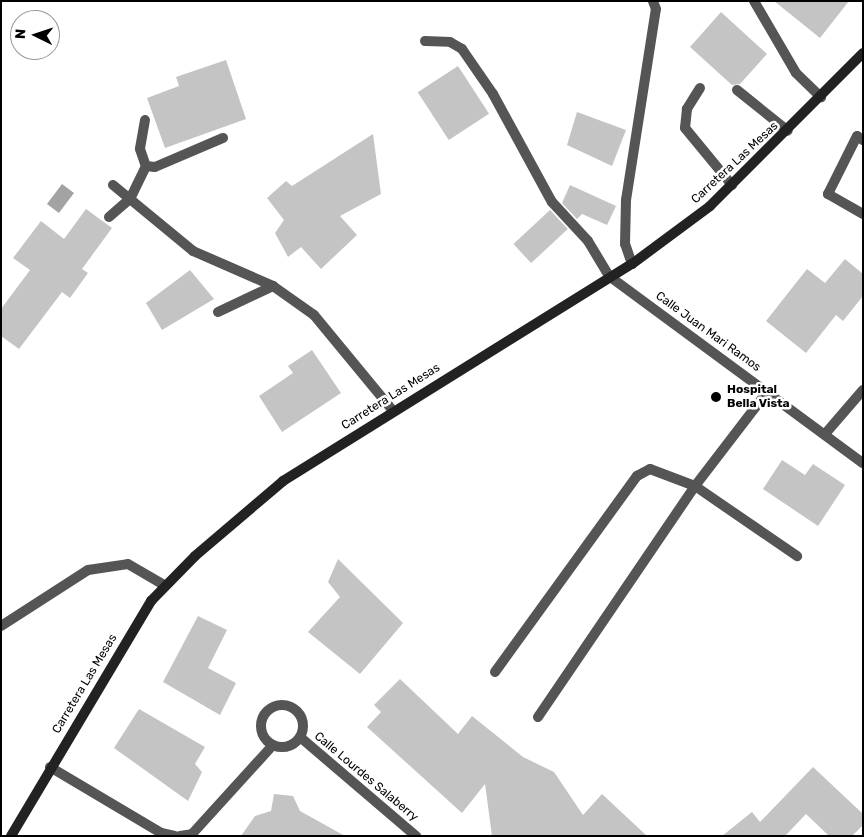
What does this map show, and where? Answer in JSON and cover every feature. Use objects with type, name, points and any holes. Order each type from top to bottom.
[{"type":"street","points":[[754,1],[796,73],[821,97]]},
{"type":"street","points":[[632,264],[625,244],[626,200],[656,4]]},
{"type":"street","points":[[425,41],[450,42],[462,49],[493,94],[552,202],[588,241],[609,276]]},
{"type":"street","name":"Carretera Las Mesas","points":[[11,836],[50,767],[164,585],[256,501],[393,410],[609,276],[632,264],[732,185],[788,131],[863,53]]},
{"type":"street","points":[[700,88],[687,109],[685,128],[732,185]]},
{"type":"street","points":[[738,90],[788,131]]},
{"type":"street","points":[[108,216],[130,199],[146,166],[140,149],[145,120]]},
{"type":"street","points":[[863,140],[857,136],[828,194],[863,214]]},
{"type":"street","points":[[146,166],[156,167],[223,138]]},
{"type":"street","points":[[113,185],[194,250],[272,286],[314,315],[393,410]]},
{"type":"street","name":"Calle Juan Mari Ramos","points":[[609,276],[768,391],[863,463]]},
{"type":"street","points":[[218,312],[272,286]]},
{"type":"street","points":[[826,434],[863,390]]},
{"type":"street","points":[[538,717],[694,486],[768,391]]},
{"type":"street","points":[[495,672],[637,476],[650,469],[694,486],[797,556]]},
{"type":"street","points":[[1,626],[88,570],[128,564],[164,585]]},
{"type":"street","name":"Calle Lourdes Salaberry","points":[[277,705],[297,710],[303,723],[300,737],[285,747],[273,744],[261,727],[265,713],[277,705]]},
{"type":"street","name":"Calle Lourdes Salaberry","points":[[300,737],[416,836]]},
{"type":"street","points":[[180,836],[192,834],[273,744]]},
{"type":"street","points":[[50,767],[161,832],[175,836]]},
{"type":"shaded area","points":[[62,184],[74,193],[59,213],[47,204]]},
{"type":"building","points":[[774,1],[849,1],[820,38]]},
{"type":"building","points":[[721,12],[767,54],[740,84],[732,85],[690,47]]},
{"type":"building","points":[[226,60],[246,119],[165,148],[147,98],[179,86],[176,77]]},
{"type":"building","points":[[458,66],[489,114],[449,140],[418,92]]},
{"type":"building","points":[[577,112],[626,130],[612,166],[567,145]]},
{"type":"building","points":[[373,134],[381,194],[340,216],[357,235],[321,269],[301,247],[288,257],[275,233],[284,220],[267,198],[286,181],[292,186]]},
{"type":"building","points":[[570,185],[616,206],[607,225],[582,214],[577,219],[562,203]]},
{"type":"building","points":[[86,209],[112,228],[82,269],[88,273],[70,298],[62,292],[19,349],[1,336],[1,309],[30,270],[13,258],[41,221],[64,239]]},
{"type":"building","points":[[550,210],[568,229],[531,263],[513,244]]},
{"type":"building","points":[[845,259],[863,274],[863,296],[843,321],[836,315],[806,353],[766,321],[807,269],[825,283]]},
{"type":"building","points":[[190,270],[214,299],[162,330],[146,303]]},
{"type":"building","points":[[312,350],[341,393],[282,432],[259,396],[293,373],[288,366]]},
{"type":"building","points":[[782,460],[805,475],[813,464],[845,485],[818,526],[763,489]]},
{"type":"building","points":[[338,559],[403,623],[360,674],[308,632],[340,597],[328,582]]},
{"type":"building","points":[[198,616],[227,630],[208,668],[236,683],[220,715],[163,682]]},
{"type":"building","points":[[400,679],[458,734],[472,716],[523,757],[554,772],[583,815],[602,794],[647,836],[492,836],[485,784],[462,813],[367,727],[381,712],[374,705]]},
{"type":"building","points":[[139,709],[205,747],[195,764],[202,772],[188,801],[114,748]]},
{"type":"building","points":[[813,767],[863,814],[863,825],[852,836],[829,836],[806,814],[785,836],[722,836],[752,812],[760,822]]},
{"type":"building","points":[[274,794],[293,796],[300,811],[345,836],[241,836],[255,816],[271,811]]},
{"type":"place","name":"Hospital Bella Vista","points":[[716,397]]}]
